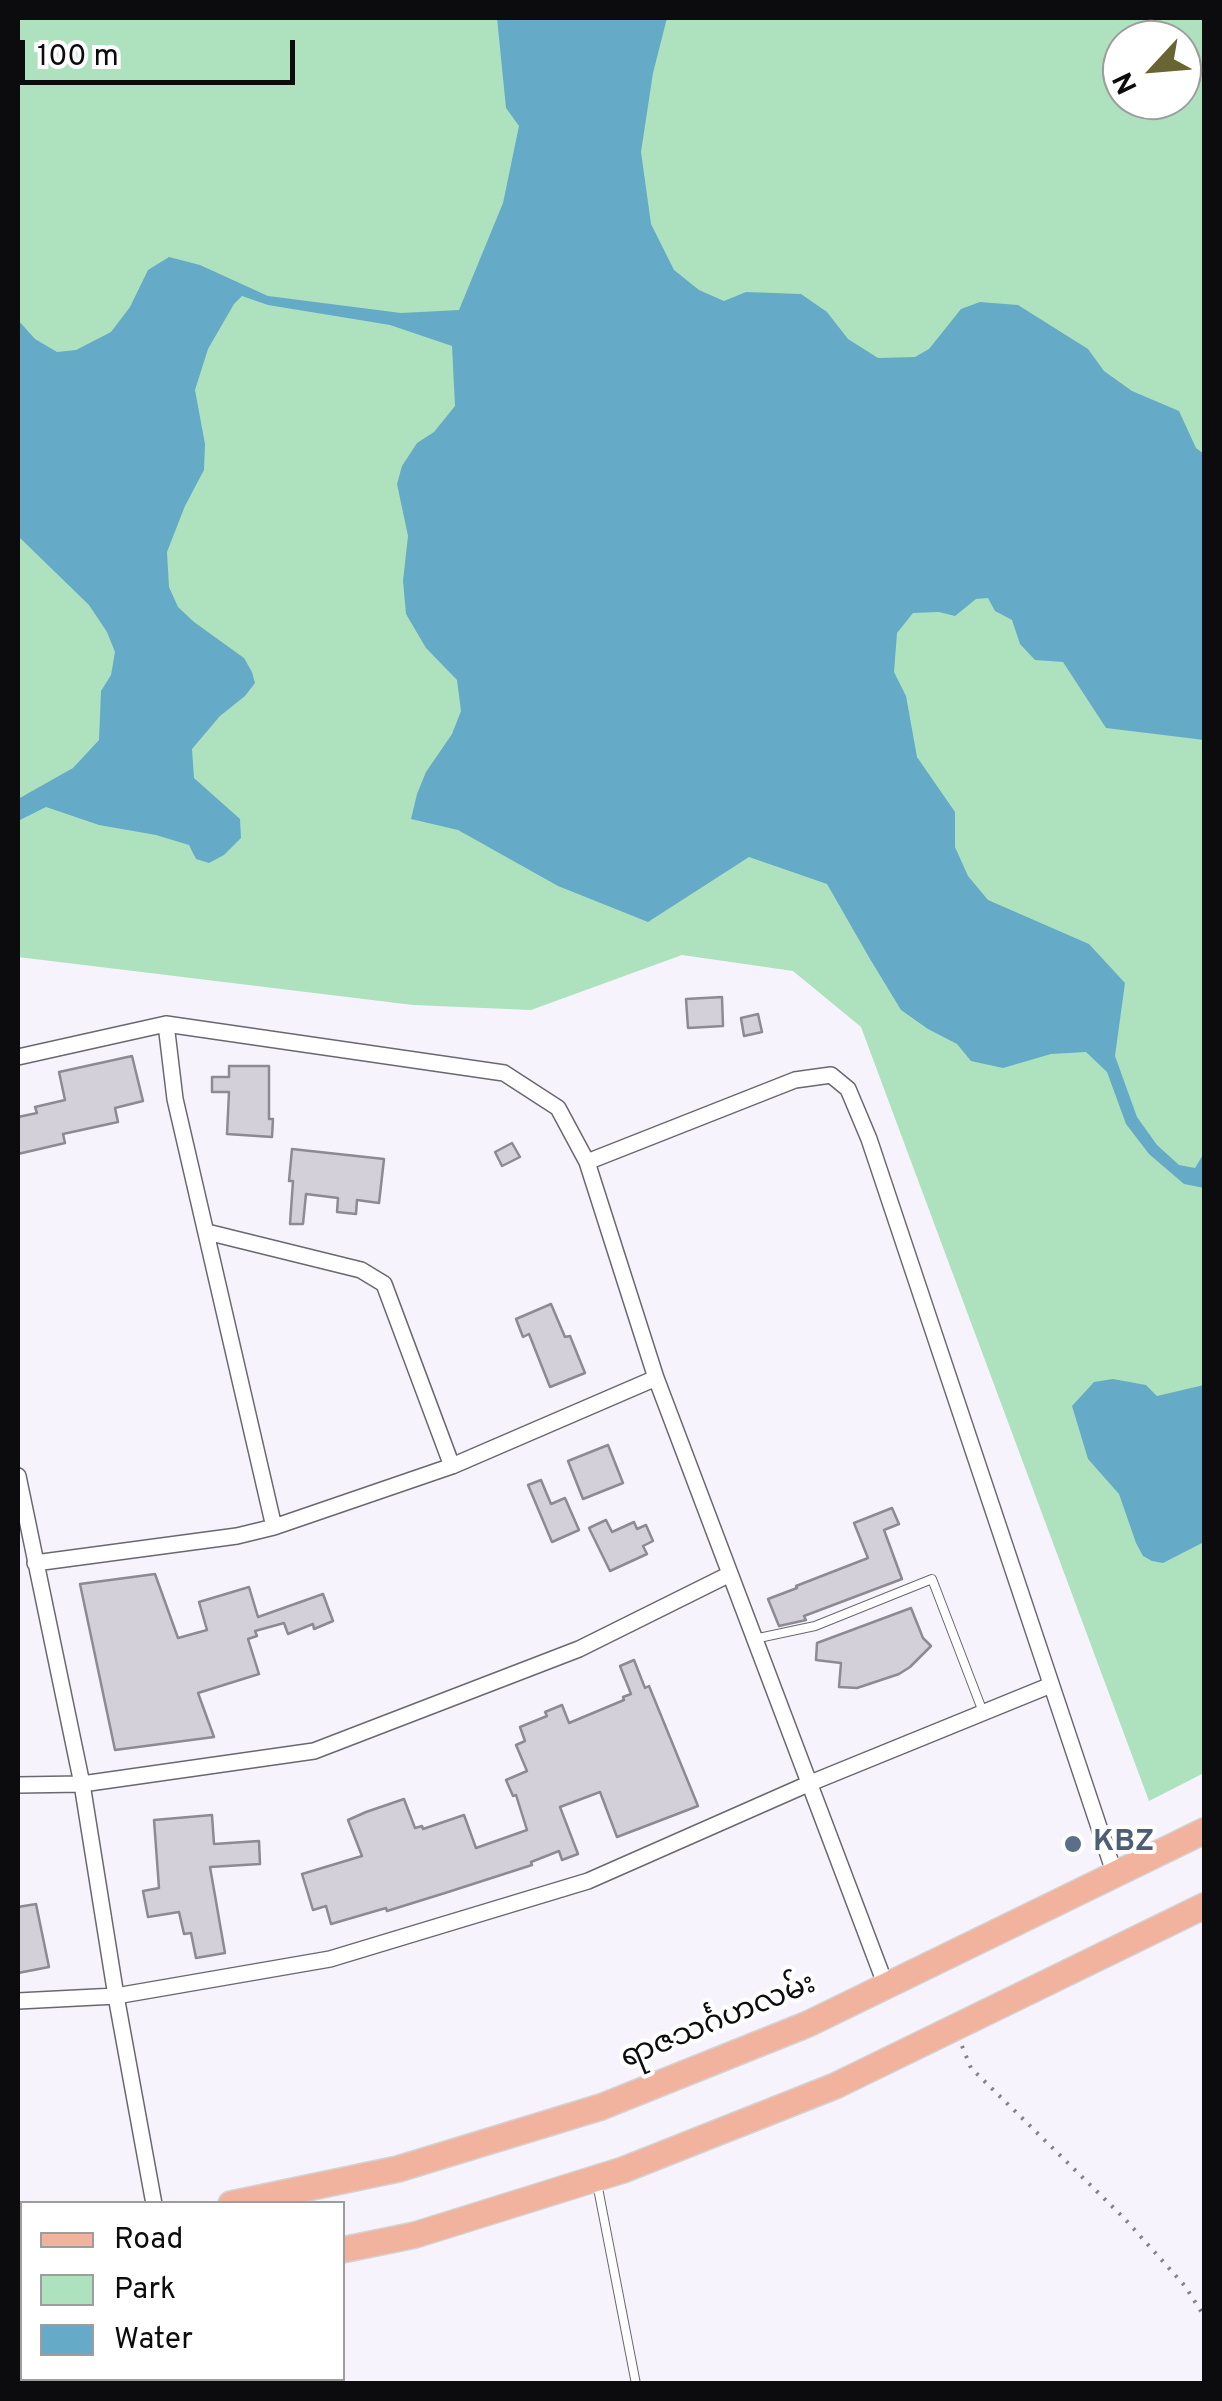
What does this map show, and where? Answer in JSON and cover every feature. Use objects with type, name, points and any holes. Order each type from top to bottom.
[{"type":"main road","name":"ရာဇသင်္ဂဟလမ်း","points":[[245,2201],[398,2169],[601,2106],[808,2024],[1204,1831]]},
{"type":"main road","points":[[345,2249],[415,2235],[624,2170],[835,2086],[1204,1906]]},
{"type":"street","points":[[166,1024],[176,1099],[274,1527]]},
{"type":"street","points":[[18,1057],[166,1024],[504,1073],[558,1108],[588,1162],[656,1378],[886,1986]]},
{"type":"street","points":[[588,1162],[796,1080],[830,1075],[848,1089],[869,1139],[1114,1875]]},
{"type":"street","points":[[207,1232],[361,1270],[384,1284],[452,1466]]},
{"type":"street","points":[[34,1563],[236,1536],[274,1527],[452,1466],[656,1378]]},
{"type":"street","points":[[18,1476],[82,1784],[153,2201]]},
{"type":"street","points":[[18,1785],[82,1784],[314,1751],[579,1649],[730,1574]]},
{"type":"street","points":[[18,2001],[116,1996],[330,1959],[588,1882],[808,1784],[1051,1685]]},
{"type":"lane","points":[[754,1638],[814,1626],[932,1579],[983,1712]]},
{"type":"lane","points":[[596,2179],[636,2384]]},
{"type":"path","points":[[955,2028],[971,2068],[1124,2218],[1184,2286],[1204,2316]]},
{"type":"green space","points":[[18,18],[1204,18],[1204,1773],[1149,1801],[861,1027],[793,971],[682,955],[531,1010],[413,1005],[18,957]]},
{"type":"water","points":[[497,18],[667,18],[653,73],[641,152],[651,224],[674,270],[699,290],[724,301],[746,292],[801,294],[827,312],[848,339],[878,358],[915,357],[929,349],[961,309],[980,302],[1018,305],[1088,349],[1104,371],[1132,391],[1179,411],[1196,448],[1204,454],[1204,740],[1106,728],[1063,662],[1035,660],[1020,644],[1012,620],[995,611],[988,598],[976,599],[955,616],[913,613],[897,633],[894,672],[906,696],[917,757],[955,812],[955,847],[968,876],[988,900],[1089,944],[1125,983],[1115,1056],[1137,1117],[1157,1145],[1179,1165],[1195,1168],[1204,1153],[1204,1188],[1184,1184],[1149,1154],[1126,1124],[1107,1072],[1086,1052],[1051,1054],[1003,1068],[971,1061],[957,1044],[901,1010],[827,884],[749,857],[648,922],[558,886],[458,830],[411,819],[426,772],[452,734],[461,711],[457,680],[426,648],[406,614],[403,581],[408,536],[397,484],[402,466],[417,443],[434,432],[455,406],[452,346],[390,325],[268,305],[242,296],[208,349],[195,390],[205,444],[204,470],[167,552],[169,587],[178,607],[244,658],[252,672],[255,683],[245,696],[220,716],[192,749],[194,778],[240,819],[241,838],[209,863],[196,859],[189,845],[99,825],[46,807],[18,821],[18,799],[73,768],[99,740],[101,691],[111,675],[115,652],[89,605],[18,536],[18,320],[35,339],[57,352],[76,350],[111,332],[130,307],[148,270],[169,257],[200,265],[268,296],[401,313],[459,310],[503,203],[519,126],[506,108]]},
{"type":"water","points":[[1113,1379],[1146,1385],[1157,1396],[1204,1385],[1204,1542],[1163,1563],[1143,1556],[1119,1494],[1088,1459],[1072,1406],[1094,1382]]},
{"type":"building","points":[[722,997],[723,1026],[688,1028],[686,999]]},
{"type":"building","points":[[758,1014],[762,1032],[744,1036],[741,1018]]},
{"type":"building","points":[[132,1056],[143,1101],[115,1108],[118,1122],[63,1134],[65,1143],[18,1154],[18,1117],[37,1113],[35,1107],[65,1100],[59,1072]]},
{"type":"building","points":[[229,1066],[269,1066],[272,1137],[227,1134],[229,1092],[212,1092],[212,1077],[229,1077]]},
{"type":"building","points":[[512,1143],[520,1157],[502,1166],[495,1152]]},
{"type":"building","points":[[292,1149],[384,1159],[379,1203],[357,1200],[356,1214],[337,1212],[338,1198],[306,1194],[303,1224],[290,1224]]},
{"type":"building","points":[[551,1304],[585,1373],[550,1387],[529,1334],[523,1337],[516,1319]]},
{"type":"building","points":[[608,1445],[623,1483],[583,1499],[568,1461]]},
{"type":"building","points":[[541,1480],[551,1504],[565,1498],[579,1530],[552,1542],[528,1485]]},
{"type":"building","points":[[892,1508],[899,1524],[884,1530],[902,1579],[804,1616],[806,1620],[779,1626],[768,1599],[868,1558],[854,1523]]},
{"type":"building","points":[[606,1520],[612,1532],[634,1522],[637,1529],[646,1525],[653,1541],[643,1546],[647,1554],[610,1571],[589,1528]]},
{"type":"building","points":[[155,1574],[178,1638],[207,1630],[199,1602],[249,1587],[258,1617],[323,1594],[333,1621],[288,1634],[284,1623],[255,1631],[257,1636],[248,1639],[259,1674],[198,1693],[214,1737],[115,1750],[80,1584]]},
{"type":"building","points":[[911,1608],[923,1638],[931,1646],[899,1674],[857,1688],[839,1687],[841,1663],[816,1660],[817,1643]]},
{"type":"building","points":[[634,1660],[645,1688],[649,1686],[698,1806],[617,1837],[600,1792],[560,1807],[578,1854],[562,1860],[559,1851],[531,1862],[532,1865],[445,1893],[331,1924],[326,1906],[313,1910],[302,1874],[362,1856],[348,1820],[366,1812],[404,1799],[415,1828],[423,1829],[464,1815],[476,1848],[527,1830],[516,1795],[513,1796],[506,1780],[527,1771],[516,1745],[525,1741],[520,1727],[562,1705],[569,1723],[624,1700],[631,1694],[620,1666]]},
{"type":"building","points":[[212,1815],[214,1844],[259,1841],[260,1864],[210,1867],[225,1953],[196,1958],[191,1933],[184,1934],[179,1912],[148,1917],[143,1891],[159,1888],[154,1820]]},
{"type":"building","points":[[36,1904],[49,1967],[18,1973],[18,1907]]},
{"type":"place","name":"KBZ","points":[[1073,1844]]}]
